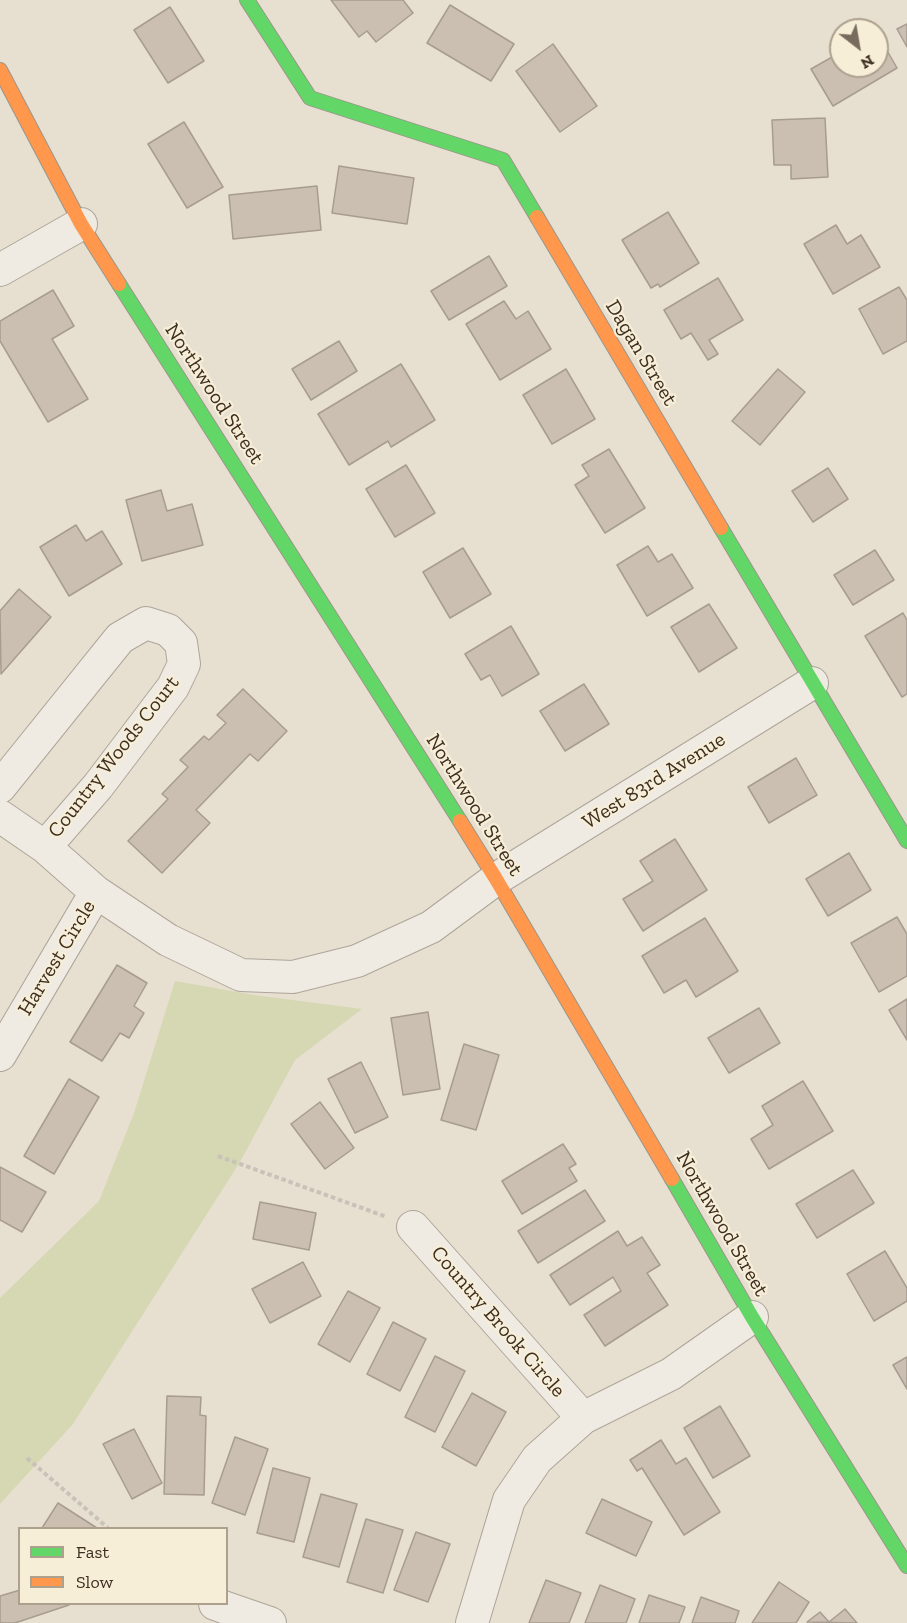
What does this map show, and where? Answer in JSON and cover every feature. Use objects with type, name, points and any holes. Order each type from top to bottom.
[{"type":"street","name":"Dagan Street","points":[[247,0],[310,98],[502,160],[907,841]]},
{"type":"street","name":"Northwood Street","points":[[0,70],[81,224],[496,879],[752,1317],[907,1566]]},
{"type":"street","points":[[0,270],[81,224]]},
{"type":"street","name":"Country Woods Court","points":[[0,787],[120,638],[146,623],[168,630],[181,643],[184,664],[172,687],[98,786],[45,847]]},
{"type":"street","name":"West 83rd Avenue","points":[[0,816],[45,847],[96,892],[168,940],[241,975],[293,977],[357,961],[431,927],[496,879],[812,683]]},
{"type":"street","name":"Harvest Circle","points":[[0,1055],[96,892]]},
{"type":"street","name":"Country Brook Circle","points":[[413,1227],[583,1418]]},
{"type":"street","points":[[472,1623],[508,1500],[537,1459],[583,1418],[671,1374],[752,1317]]},
{"type":"street","points":[[217,1605],[270,1623]]},
{"type":"path","points":[[218,1156],[413,1227]]},
{"type":"path","points":[[27,1458],[107,1527]]},
{"type":"green space","points":[[175,981],[254,995],[362,1009],[295,1060],[240,1162],[73,1424],[0,1504],[0,1298],[99,1201],[134,1113]]},
{"type":"building","points":[[331,0],[403,0],[413,13],[376,42],[367,31],[359,37]]},
{"type":"building","points":[[450,5],[514,44],[491,81],[427,43]]},
{"type":"building","points":[[170,7],[204,61],[168,83],[134,30]]},
{"type":"building","points":[[907,24],[907,47],[897,29]]},
{"type":"building","points":[[553,44],[597,106],[560,132],[516,71]]},
{"type":"building","points":[[889,54],[897,68],[889,73]]},
{"type":"building","points":[[829,59],[829,78],[880,78],[833,106],[811,69]]},
{"type":"building","points":[[825,118],[828,177],[791,179],[791,165],[774,165],[772,120]]},
{"type":"building","points":[[184,122],[223,187],[187,208],[148,144]]},
{"type":"building","points":[[339,166],[414,178],[407,224],[332,213]]},
{"type":"building","points":[[317,186],[321,230],[233,239],[229,195]]},
{"type":"building","points":[[668,212],[699,263],[660,287],[658,284],[651,288],[622,240]]},
{"type":"building","points":[[836,225],[847,244],[861,235],[880,267],[833,294],[804,244]]},
{"type":"building","points":[[489,256],[507,286],[449,320],[431,291]]},
{"type":"building","points":[[718,278],[743,320],[709,340],[718,354],[708,360],[691,333],[681,339],[664,310]]},
{"type":"building","points":[[899,287],[907,300],[907,341],[883,354],[859,309]]},
{"type":"building","points":[[53,290],[74,326],[52,339],[88,399],[48,422],[0,341],[0,321]]},
{"type":"building","points":[[504,301],[516,319],[528,311],[551,349],[500,380],[466,324]]},
{"type":"building","points":[[339,341],[357,371],[311,400],[292,369]]},
{"type":"building","points":[[401,364],[435,420],[391,447],[388,441],[349,465],[318,414]]},
{"type":"building","points":[[566,369],[595,419],[552,444],[523,395]]},
{"type":"building","points":[[778,369],[805,392],[760,445],[732,421]]},
{"type":"building","points":[[609,449],[645,508],[605,533],[575,485],[589,476],[582,465]]},
{"type":"building","points":[[406,465],[435,513],[395,537],[366,489]]},
{"type":"building","points":[[828,468],[848,499],[813,522],[792,491]]},
{"type":"building","points":[[161,490],[167,511],[192,504],[203,545],[142,561],[126,500]]},
{"type":"building","points":[[76,525],[86,541],[102,531],[122,564],[69,596],[40,547]]},
{"type":"building","points":[[648,546],[658,562],[672,554],[693,588],[647,616],[617,565]]},
{"type":"building","points":[[463,548],[491,594],[450,618],[423,572]]},
{"type":"building","points":[[875,550],[894,580],[853,605],[834,575]]},
{"type":"building","points":[[19,589],[51,617],[1,674],[0,611]]},
{"type":"building","points":[[709,604],[737,648],[699,672],[671,627]]},
{"type":"building","points":[[903,613],[907,620],[907,694],[902,697],[865,636]]},
{"type":"building","points":[[511,626],[539,674],[502,696],[490,675],[481,680],[465,654]]},
{"type":"building","points":[[584,684],[609,724],[565,751],[540,711]]},
{"type":"building","points":[[243,689],[287,731],[258,761],[250,754],[196,810],[210,823],[162,873],[128,841],[168,799],[162,794],[188,767],[180,760],[204,736],[209,740],[226,723],[217,715]]},
{"type":"building","points":[[796,758],[817,795],[769,823],[748,787]]},
{"type":"building","points":[[675,839],[707,890],[643,931],[623,899],[653,881],[640,861]]},
{"type":"building","points":[[849,853],[871,890],[828,916],[806,879]]},
{"type":"building","points":[[897,917],[907,934],[907,976],[879,992],[851,943]]},
{"type":"building","points":[[705,918],[738,971],[696,997],[686,980],[664,993],[642,956]]},
{"type":"building","points":[[117,965],[147,983],[134,1006],[144,1013],[129,1038],[120,1033],[102,1061],[70,1042]]},
{"type":"building","points":[[907,999],[907,1040],[889,1010]]},
{"type":"building","points":[[759,1008],[780,1043],[729,1073],[708,1038]]},
{"type":"building","points":[[428,1012],[440,1089],[403,1095],[391,1018]]},
{"type":"building","points":[[464,1044],[499,1055],[476,1130],[441,1120]]},
{"type":"building","points":[[361,1062],[388,1117],[355,1133],[328,1079]]},
{"type":"building","points":[[69,1079],[99,1097],[54,1174],[24,1156]]},
{"type":"building","points":[[803,1081],[833,1131],[769,1169],[751,1139],[773,1125],[762,1106]]},
{"type":"building","points":[[320,1102],[354,1148],[325,1169],[291,1124]]},
{"type":"building","points":[[563,1144],[576,1164],[569,1168],[577,1181],[522,1214],[502,1181]]},
{"type":"building","points":[[0,1167],[46,1192],[22,1232],[0,1220]]},
{"type":"building","points":[[853,1170],[874,1203],[817,1238],[796,1204]]},
{"type":"building","points":[[585,1190],[605,1221],[538,1263],[518,1231]]},
{"type":"building","points":[[260,1202],[316,1213],[309,1250],[253,1239]]},
{"type":"building","points":[[618,1231],[627,1246],[642,1237],[660,1265],[647,1273],[668,1305],[605,1346],[584,1315],[621,1291],[613,1277],[570,1305],[550,1275]]},
{"type":"building","points":[[885,1251],[907,1288],[907,1301],[874,1321],[847,1274]]},
{"type":"building","points":[[303,1262],[321,1296],[270,1323],[252,1289]]},
{"type":"building","points":[[348,1291],[380,1308],[350,1362],[318,1344]]},
{"type":"building","points":[[393,1322],[426,1339],[400,1391],[367,1374]]},
{"type":"building","points":[[435,1356],[465,1371],[435,1432],[405,1417]]},
{"type":"building","points":[[907,1357],[907,1389],[893,1365]]},
{"type":"building","points":[[472,1393],[506,1412],[476,1466],[442,1447]]},
{"type":"building","points":[[167,1396],[201,1397],[200,1415],[206,1416],[204,1495],[164,1494]]},
{"type":"building","points":[[720,1406],[750,1456],[713,1478],[684,1428]]},
{"type":"building","points":[[134,1429],[162,1483],[132,1499],[103,1444]]},
{"type":"building","points":[[235,1437],[268,1449],[245,1515],[212,1503]]},
{"type":"building","points":[[661,1440],[676,1464],[686,1458],[720,1512],[684,1535],[642,1468],[637,1471],[630,1460]]},
{"type":"building","points":[[273,1468],[310,1478],[294,1542],[257,1533]]},
{"type":"building","points":[[321,1494],[357,1504],[339,1567],[303,1557]]},
{"type":"building","points":[[602,1499],[652,1522],[636,1556],[586,1533]]},
{"type":"building","points":[[58,1503],[95,1527],[43,1527]]},
{"type":"building","points":[[366,1519],[403,1530],[383,1593],[347,1582]]},
{"type":"building","points":[[416,1532],[450,1544],[428,1602],[394,1590]]},
{"type":"building","points":[[546,1580],[581,1593],[569,1623],[529,1623]]},
{"type":"building","points":[[779,1582],[809,1602],[796,1623],[752,1623]]},
{"type":"building","points":[[600,1585],[635,1599],[626,1623],[585,1623]]},
{"type":"building","points":[[18,1591],[18,1605],[69,1605],[15,1623],[0,1623],[0,1596]]},
{"type":"building","points":[[649,1595],[685,1607],[679,1623],[639,1623]]},
{"type":"building","points":[[701,1597],[739,1611],[735,1623],[692,1623]]},
{"type":"building","points":[[845,1609],[857,1623],[807,1622],[820,1612],[829,1622]]},
{"type":"traffic: fast","points":[[247,0],[310,98],[503,160],[537,217]]},
{"type":"traffic: fast","points":[[119,284],[460,821]]},
{"type":"traffic: fast","points":[[721,528],[907,841]]},
{"type":"traffic: fast","points":[[672,1179],[752,1317],[907,1566]]},
{"type":"traffic: slow","points":[[0,70],[81,224],[119,284]]},
{"type":"traffic: slow","points":[[537,217],[721,528]]},
{"type":"traffic: slow","points":[[460,821],[672,1179]]}]
